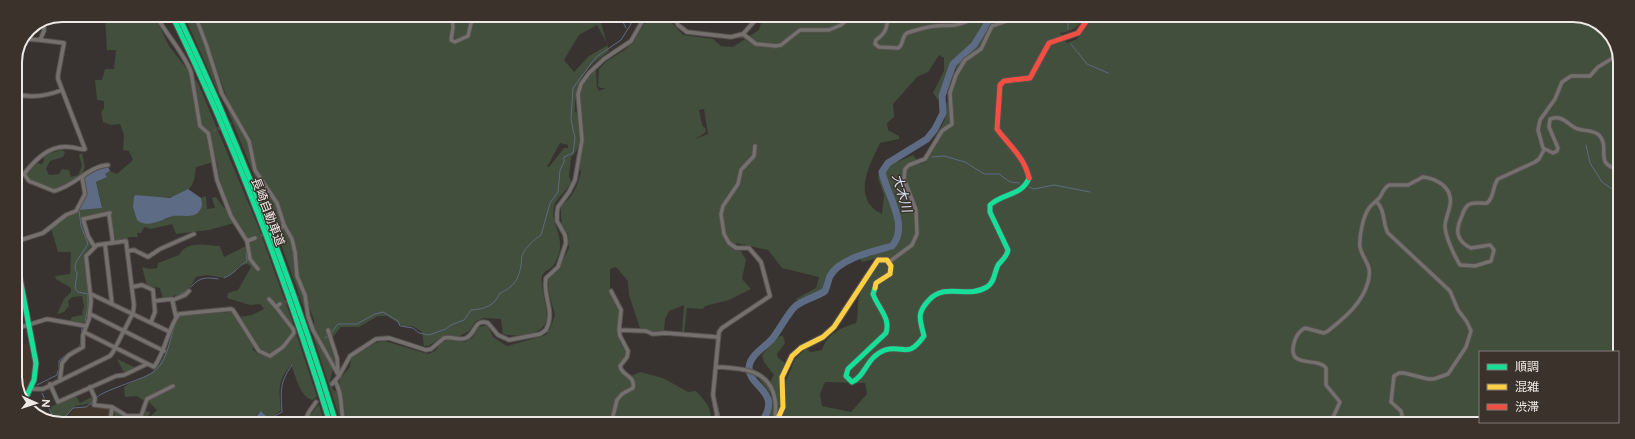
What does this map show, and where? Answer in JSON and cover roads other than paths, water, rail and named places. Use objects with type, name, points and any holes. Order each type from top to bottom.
[{"type":"main road","name":"長崎自動車道","points":[[175,22],[248,188],[282,276],[328,417]]},
{"type":"main road","name":"長崎自動車道","points":[[181,22],[221,108],[254,186],[284,267],[334,417]]},
{"type":"main road","points":[[778,417],[782,407],[782,377],[786,365],[792,356],[801,348],[824,337],[834,327],[870,275],[875,264],[883,259],[889,262],[891,266],[890,274],[876,283],[873,294],[885,315],[889,328],[880,340],[848,369],[846,376],[852,382],[859,379],[869,361],[886,350],[907,350],[917,346],[924,336],[919,312],[935,293],[946,290],[980,290],[992,282],[998,266],[1007,255],[1008,250],[992,217],[990,205],[993,201],[1019,191],[1026,184],[1028,175],[1028,169],[1020,156],[997,129],[1000,85],[1004,81],[1024,80],[1030,78],[1049,43],[1078,33],[1086,22]]},
{"type":"main road","points":[[22,288],[36,363],[32,389],[27,397]]},
{"type":"street","points":[[160,22],[166,34],[188,64],[191,72],[200,126],[208,133],[219,184],[231,216],[247,241],[250,259],[258,269]]},
{"type":"street","points":[[198,22],[222,94],[235,122],[249,141],[255,170],[277,203],[284,225],[294,244],[297,276],[313,330],[339,376]]},
{"type":"street","points":[[453,22],[453,28],[450,40],[455,42],[468,36],[471,22]]},
{"type":"street","points":[[332,384],[339,376],[350,356],[380,338],[389,338],[426,350],[432,349],[444,338],[465,339],[478,323],[481,322],[488,323],[498,335],[509,340],[540,334],[546,330],[551,311],[545,288],[546,278],[558,267],[566,243],[565,235],[557,221],[558,208],[573,186],[582,140],[578,106],[579,88],[589,73],[596,66],[631,42],[642,22]]},
{"type":"street","points":[[677,22],[678,25],[687,32],[730,37],[743,34],[754,22]]},
{"type":"street","points":[[743,34],[756,44],[776,46],[781,45],[800,30],[829,30],[845,22]]},
{"type":"street","points":[[888,22],[887,29],[883,36],[876,40],[875,44],[879,47],[898,48],[901,46],[904,35],[907,33],[932,26],[949,27],[966,22]]},
{"type":"street","points":[[889,262],[915,242],[917,234],[916,210],[904,179],[905,173],[909,166],[925,159],[942,131],[952,124],[950,93],[959,68],[965,60],[981,49],[992,26],[1004,22]]},
{"type":"street","points":[[40,40],[44,31],[44,26]]},
{"type":"street","points":[[30,39],[64,43],[58,75],[62,90],[66,95],[85,149],[64,147],[47,152],[30,165],[24,174],[29,181],[54,191],[69,186],[86,173],[108,165]]},
{"type":"street","points":[[1333,417],[1340,402],[1326,385],[1326,368],[1321,363],[1300,360],[1294,355],[1293,346],[1298,333],[1305,328],[1324,333],[1328,331],[1350,314],[1363,294],[1368,282],[1369,266],[1362,252],[1360,239],[1366,213],[1389,185],[1408,185],[1424,177],[1436,180],[1445,186],[1450,194],[1451,200],[1445,231],[1458,262],[1463,266],[1468,267],[1486,263],[1492,259],[1494,250],[1492,246],[1471,248],[1465,245],[1458,236],[1458,225],[1464,210],[1472,204],[1487,203],[1492,198],[1495,183],[1498,179],[1539,159],[1544,150],[1539,134],[1538,124],[1555,99],[1562,82],[1571,76],[1590,76],[1598,67],[1613,58]]},
{"type":"street","points":[[22,96],[29,97],[45,95],[62,90]]},
{"type":"street","points":[[1544,150],[1553,153],[1557,151],[1557,144],[1548,123],[1550,119],[1558,118],[1567,121],[1575,128],[1594,132],[1599,135],[1603,143],[1605,162],[1613,168]]},
{"type":"street","points":[[208,133],[213,131]]},
{"type":"street","points":[[716,417],[713,395],[717,337],[722,328],[770,296],[758,257],[749,248],[736,248],[729,243],[724,234],[721,222],[723,206],[738,184],[741,170],[754,156],[755,146]]},
{"type":"street","points":[[22,240],[43,232],[66,215],[76,211],[84,194],[82,177]]},
{"type":"street","points":[[1376,201],[1383,210],[1385,228],[1388,234],[1450,291],[1458,310],[1467,322],[1470,331],[1466,348],[1448,374],[1434,379],[1404,373],[1399,373],[1394,376],[1390,402],[1401,411],[1402,417]]},
{"type":"street","points":[[94,246],[88,236],[83,219],[110,214],[113,243]]},
{"type":"street","points":[[279,229],[284,225]]},
{"type":"street","points":[[128,251],[134,250],[148,257],[160,249],[194,234]]},
{"type":"street","points":[[247,241],[255,238]]},
{"type":"street","points":[[32,389],[40,390],[110,356],[115,349],[133,313],[134,305],[126,241],[94,246],[86,256],[91,294],[90,314],[84,332],[83,347],[69,355],[62,363],[60,379]]},
{"type":"street","points":[[105,244],[112,304]]},
{"type":"street","points":[[132,287],[142,286],[153,290],[155,312],[151,322]]},
{"type":"street","points":[[154,301],[173,300],[190,291]]},
{"type":"street","points":[[611,291],[621,310],[619,330],[620,336],[628,351],[621,369],[622,372],[632,379],[634,384],[633,388],[622,394],[617,400],[613,417]]},
{"type":"street","points":[[91,294],[170,332]]},
{"type":"street","points":[[176,317],[179,314],[198,311],[233,310],[259,351],[270,356],[283,348],[294,331],[269,298]]},
{"type":"street","points":[[84,332],[115,349],[154,367],[164,351],[176,317],[173,300]]},
{"type":"street","points":[[276,307],[280,304]]},
{"type":"street","points":[[90,314],[164,351]]},
{"type":"street","points":[[22,327],[47,319],[86,326]]},
{"type":"street","points":[[328,330],[337,358],[336,368],[339,376]]},
{"type":"street","points":[[619,330],[653,334],[665,333],[717,337]]},
{"type":"street","points":[[50,384],[58,402],[90,387],[116,376],[124,375],[147,364]]},
{"type":"street","points":[[716,367],[754,371],[771,386],[774,391],[776,417]]},
{"type":"street","points":[[335,381],[341,395],[342,417]]},
{"type":"street","points":[[90,387],[95,400],[95,406],[112,407],[127,416],[142,416],[147,399],[173,386]]},
{"type":"street","points":[[307,417],[316,402]]},
{"type":"street","points":[[111,417],[112,407]]},
{"type":"water","points":[[108,166],[110,171],[105,174],[107,177],[96,182],[102,208],[78,210],[85,197],[83,177]]},
{"type":"water","points":[[188,189],[201,198],[202,207],[195,215],[173,216],[160,221],[145,224],[137,220],[133,207],[135,195],[170,198]]},
{"type":"water","points":[[261,411],[266,417],[256,417]]},
{"type":"waterway","points":[[623,22],[626,28]]},
{"type":"waterway","points":[[331,333],[338,324],[357,324],[375,314],[383,312],[398,321],[400,326],[413,328],[419,333],[429,335],[464,320],[471,310],[481,309],[492,304],[500,293],[512,286],[519,275],[523,253],[530,244],[541,235],[550,203],[558,192],[560,170],[564,162],[564,157],[573,153],[575,138],[571,119],[573,88],[596,57],[621,40],[631,22]]},
{"type":"waterway","name":"大木川","points":[[764,417],[769,404],[767,397],[750,374],[749,367],[752,359],[772,339],[794,307],[825,291],[830,276],[841,264],[858,256],[892,246],[897,238],[899,229],[898,219],[882,172],[888,163],[927,139],[935,129],[943,113],[942,96],[953,64],[974,45],[988,22]]},
{"type":"waterway","points":[[1068,22],[1068,29]]},
{"type":"waterway","points":[[1071,44],[1087,64],[1108,73]]},
{"type":"waterway","points":[[1586,145],[1590,163],[1602,182],[1613,190]]},
{"type":"waterway","points":[[932,157],[944,156],[965,162],[984,174],[999,174],[1010,182],[1019,183]]},
{"type":"waterway","points":[[1029,187],[1034,189],[1054,185],[1090,192]]},
{"type":"waterway","points":[[79,210],[81,226],[88,244],[76,262],[75,268],[77,274],[75,288],[78,292],[88,294],[88,307],[85,322]]},
{"type":"waterway","points":[[224,278],[247,261],[246,253]]},
{"type":"waterway","points":[[191,287],[203,278],[218,279]]},
{"type":"waterway","points":[[175,297],[186,291]]},
{"type":"waterway","points":[[175,301],[177,312]]},
{"type":"waterway","points":[[96,398],[105,392],[147,376],[158,368],[166,355],[178,318],[180,316],[188,315]]},
{"type":"waterway","points":[[80,347],[82,328]]},
{"type":"waterway","points":[[325,338],[329,335]]},
{"type":"waterway","points":[[71,351],[75,349]]},
{"type":"waterway","points":[[59,367],[59,361],[68,353]]},
{"type":"waterway","points":[[274,417],[282,412],[281,393],[283,382],[292,365]]},
{"type":"waterway","points":[[37,385],[57,375],[58,371]]},
{"type":"waterway","points":[[42,393],[53,416]]},
{"type":"waterway","points":[[65,417],[73,408],[86,407],[93,402]]},
{"type":"waterway","points":[[717,404],[720,417]]},
{"type":"tunnel","points":[[213,131],[234,122]]},
{"type":"tunnel","points":[[255,238],[279,229]]},
{"type":"tunnel","points":[[280,304],[301,297]]}]
